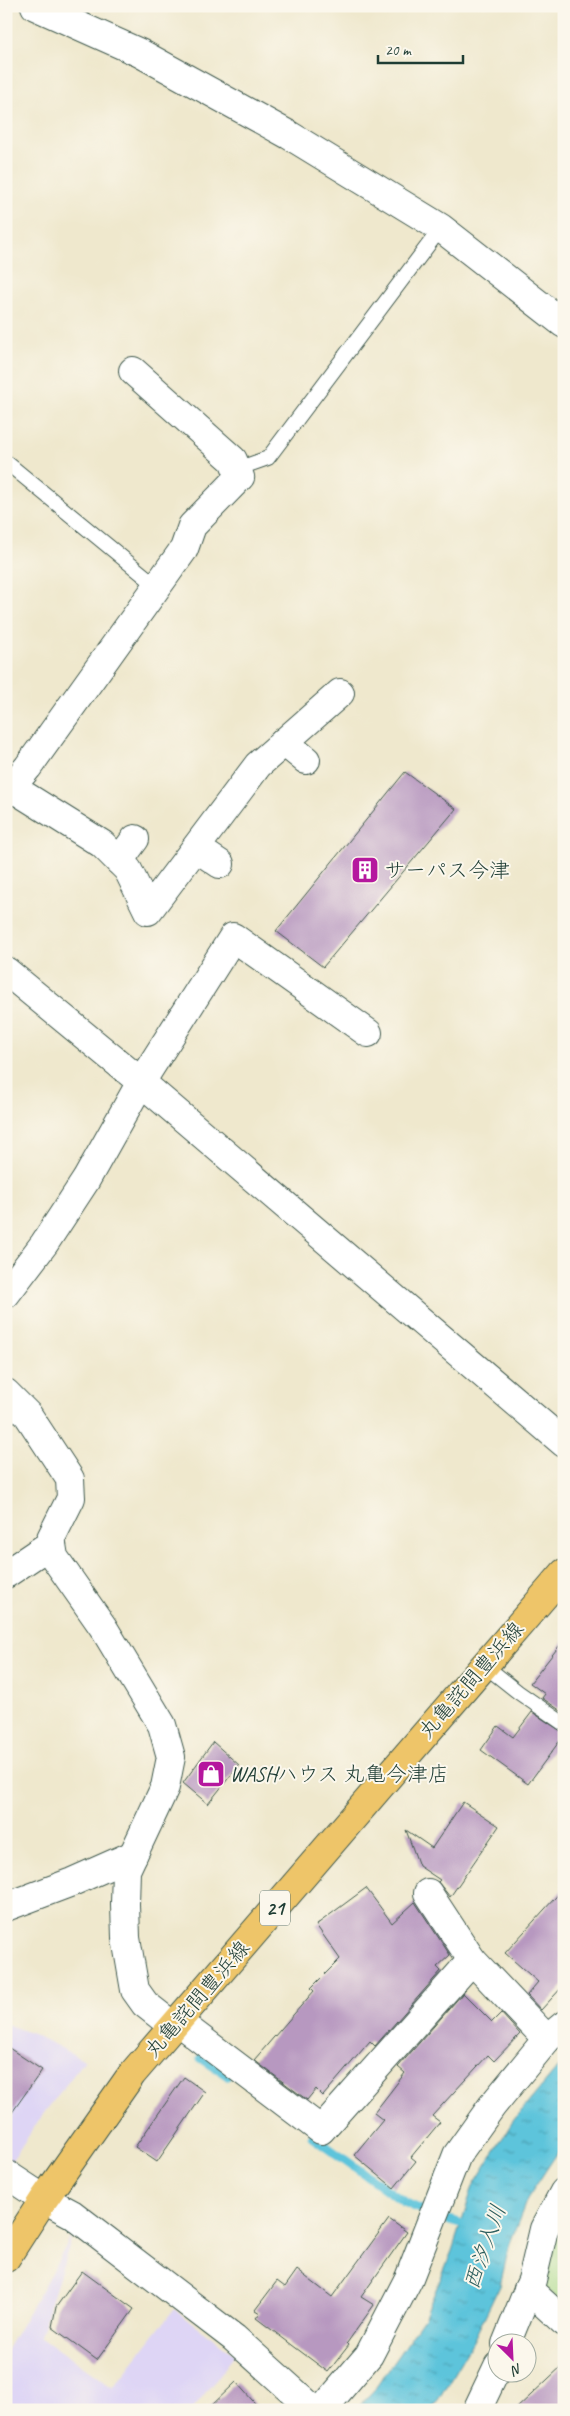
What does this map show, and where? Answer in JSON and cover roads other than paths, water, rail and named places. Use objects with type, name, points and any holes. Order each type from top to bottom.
[{"type":"main road","name":"丸亀詫間豊浜線","points":[[8,2254],[44,2199],[132,2074],[564,1573]]},
{"type":"street","points":[[35,6],[140,53],[289,135],[441,228],[564,324]]},
{"type":"street","points":[[133,371],[233,460],[240,477],[192,526],[184,549],[158,587],[9,790],[102,844],[128,870],[148,911],[258,766],[340,693]]},
{"type":"street","points":[[284,742],[306,760]]},
{"type":"street","points":[[119,861],[135,840]]},
{"type":"street","points":[[196,848],[220,864]]},
{"type":"street","points":[[6,1294],[44,1244],[86,1180],[141,1082],[233,937],[368,1033]]},
{"type":"street","points":[[6,971],[141,1082],[564,1443]]},
{"type":"street","points":[[6,1393],[28,1415],[70,1479],[71,1498],[51,1538],[54,1557],[103,1627],[162,1725],[171,1757],[165,1787],[126,1870],[126,1938],[135,1990],[145,2004],[175,2023],[321,2130],[472,1960]]},
{"type":"street","points":[[6,1574],[52,1544]]},
{"type":"street","points":[[6,1907],[72,1882],[133,1855]]},
{"type":"street","points":[[322,2410],[369,2354],[409,2278],[457,2155],[492,2106],[555,2032],[472,1960],[428,1893]]},
{"type":"street","points":[[6,2174],[44,2199],[72,2214],[234,2338],[314,2410]]},
{"type":"street","points":[[510,2334],[528,2289],[544,2229],[564,2192]]},
{"type":"street","points":[[528,2289],[564,2322]]},
{"type":"street","points":[[477,2410],[489,2384]]},
{"type":"lane","points":[[236,469],[268,458],[441,228]]},
{"type":"lane","points":[[6,462],[158,587]]},
{"type":"lane","points":[[484,1665],[518,1692],[564,1724]]},
{"type":"water","name":"西汐入川","points":[[564,2060],[564,2143],[527,2199],[510,2243],[500,2285],[473,2341],[432,2410],[355,2410],[374,2390],[424,2318],[452,2251],[473,2186],[513,2121]]},
{"type":"waterway","points":[[201,2058],[228,2076]]},
{"type":"waterway","points":[[313,2137],[404,2202],[426,2212]]},
{"type":"waterway","name":"西汐入川","points":[[442,2218],[471,2226]]},
{"type":"place","name":"サーパス今津","points":[[365,870]]},
{"type":"place","name":"WASHハウス 丸亀今津店","points":[[211,1774]]}]
